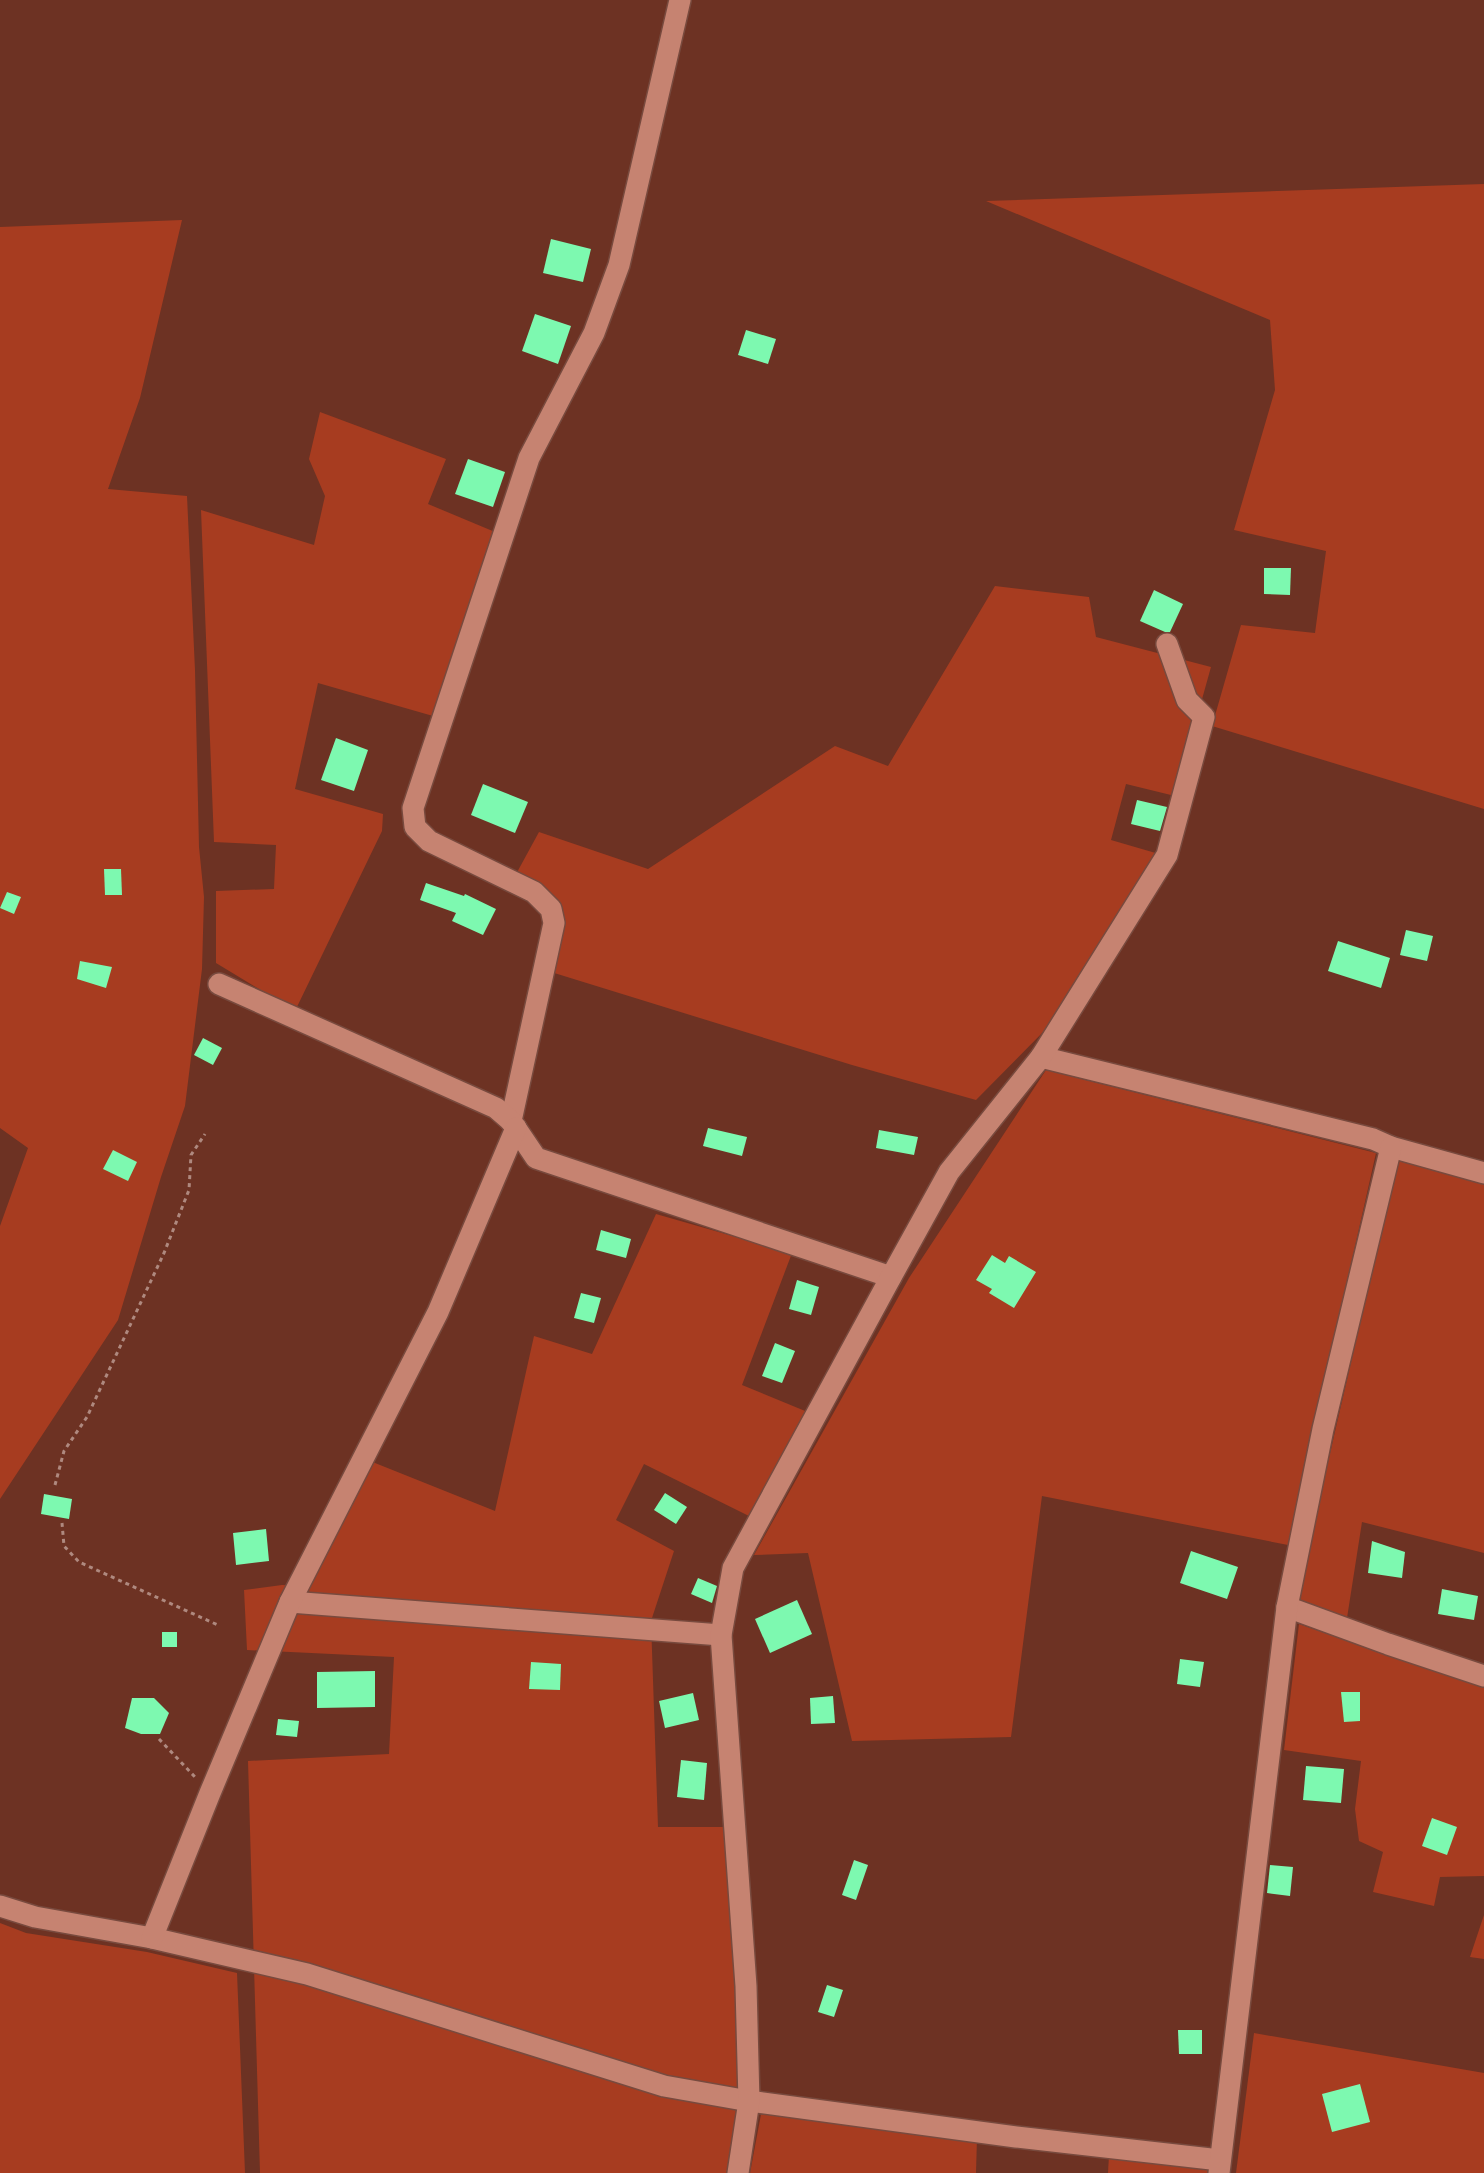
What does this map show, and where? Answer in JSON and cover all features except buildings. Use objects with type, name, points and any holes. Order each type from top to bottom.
[{"type":"street","points":[[152,1938],[290,1602],[438,1312],[513,1125],[554,923],[551,909],[534,892],[428,840],[415,828],[413,808],[529,458],[594,333],[619,264],[680,0]]},
{"type":"street","points":[[738,2173],[749,2101],[746,1986],[722,1635],[733,1568],[950,1172],[1041,1057],[1167,856],[1204,717],[1187,700],[1167,644]]},
{"type":"street","points":[[219,984],[496,1108],[513,1125],[536,1158],[891,1277]]},
{"type":"street","points":[[1041,1057],[1373,1139],[1391,1147],[1484,1173]]},
{"type":"street","points":[[0,1906],[35,1917],[152,1938],[306,1974],[664,2086],[749,2101],[1220,2167],[1287,1607],[1323,1429],[1391,1147]]},
{"type":"street","points":[[290,1602],[722,1635]]},
{"type":"street","points":[[1287,1607],[1388,1644],[1484,1676]]},
{"type":"path","points":[[55,1485],[64,1451],[88,1417],[164,1253],[189,1190],[191,1155],[205,1134]]},
{"type":"path","points":[[62,1523],[64,1546],[79,1562],[220,1626]]},
{"type":"path","points":[[159,1739],[210,1793]]},
{"type":"shaded area","points":[[1484,184],[1484,809],[1212,726],[1241,625],[1315,633],[1326,551],[1234,530],[1275,390],[1270,320],[986,201]]},
{"type":"shaded area","points":[[182,220],[140,398],[108,489],[187,496],[195,670],[199,847],[204,897],[202,969],[185,1106],[161,1177],[118,1320],[0,1499],[0,1226],[28,1148],[0,1128],[0,227]]},
{"type":"shaded area","points":[[320,412],[446,459],[428,504],[495,532],[433,716],[318,683],[295,789],[383,814],[382,831],[295,1011],[216,963],[216,891],[274,889],[276,845],[214,842],[201,510],[314,545],[325,496],[309,459]]},
{"type":"shaded area","points":[[995,586],[1089,597],[1096,637],[1211,667],[1175,796],[1126,784],[1111,840],[1159,854],[1047,1028],[976,1100],[852,1065],[551,972],[560,924],[515,876],[539,832],[648,869],[835,746],[888,766]]},
{"type":"shaded area","points":[[1046,1070],[1376,1153],[1288,1545],[1042,1496],[1011,1737],[852,1741],[808,1553],[754,1555],[909,1278]]},
{"type":"shaded area","points":[[1398,1158],[1484,1182],[1484,1553],[1362,1522],[1347,1618],[1296,1601]]},
{"type":"shaded area","points":[[656,1214],[792,1253],[742,1385],[810,1413],[753,1518],[644,1464],[616,1520],[674,1551],[651,1621],[658,1827],[727,1827],[741,2090],[740,2113],[727,2173],[260,2173],[248,1761],[389,1754],[394,1657],[247,1650],[244,1590],[282,1585],[307,1586],[370,1461],[495,1511],[534,1336],[592,1354]]},
{"type":"shaded area","points":[[1299,1624],[1484,1687],[1484,1876],[1440,1877],[1434,1906],[1373,1892],[1383,1852],[1359,1841],[1355,1809],[1361,1761],[1284,1750]]},
{"type":"shaded area","points":[[1484,1915],[1484,1959],[1470,1957]]},
{"type":"shaded area","points":[[0,1923],[26,1933],[147,1952],[237,1973],[245,2173],[0,2173]]},
{"type":"shaded area","points":[[1254,2033],[1484,2073],[1484,2173],[1236,2173]]},
{"type":"shaded area","points":[[762,2109],[977,2137],[976,2173],[750,2173]]},
{"type":"shaded area","points":[[1109,2155],[1214,2167],[1213,2173],[1108,2173]]}]
